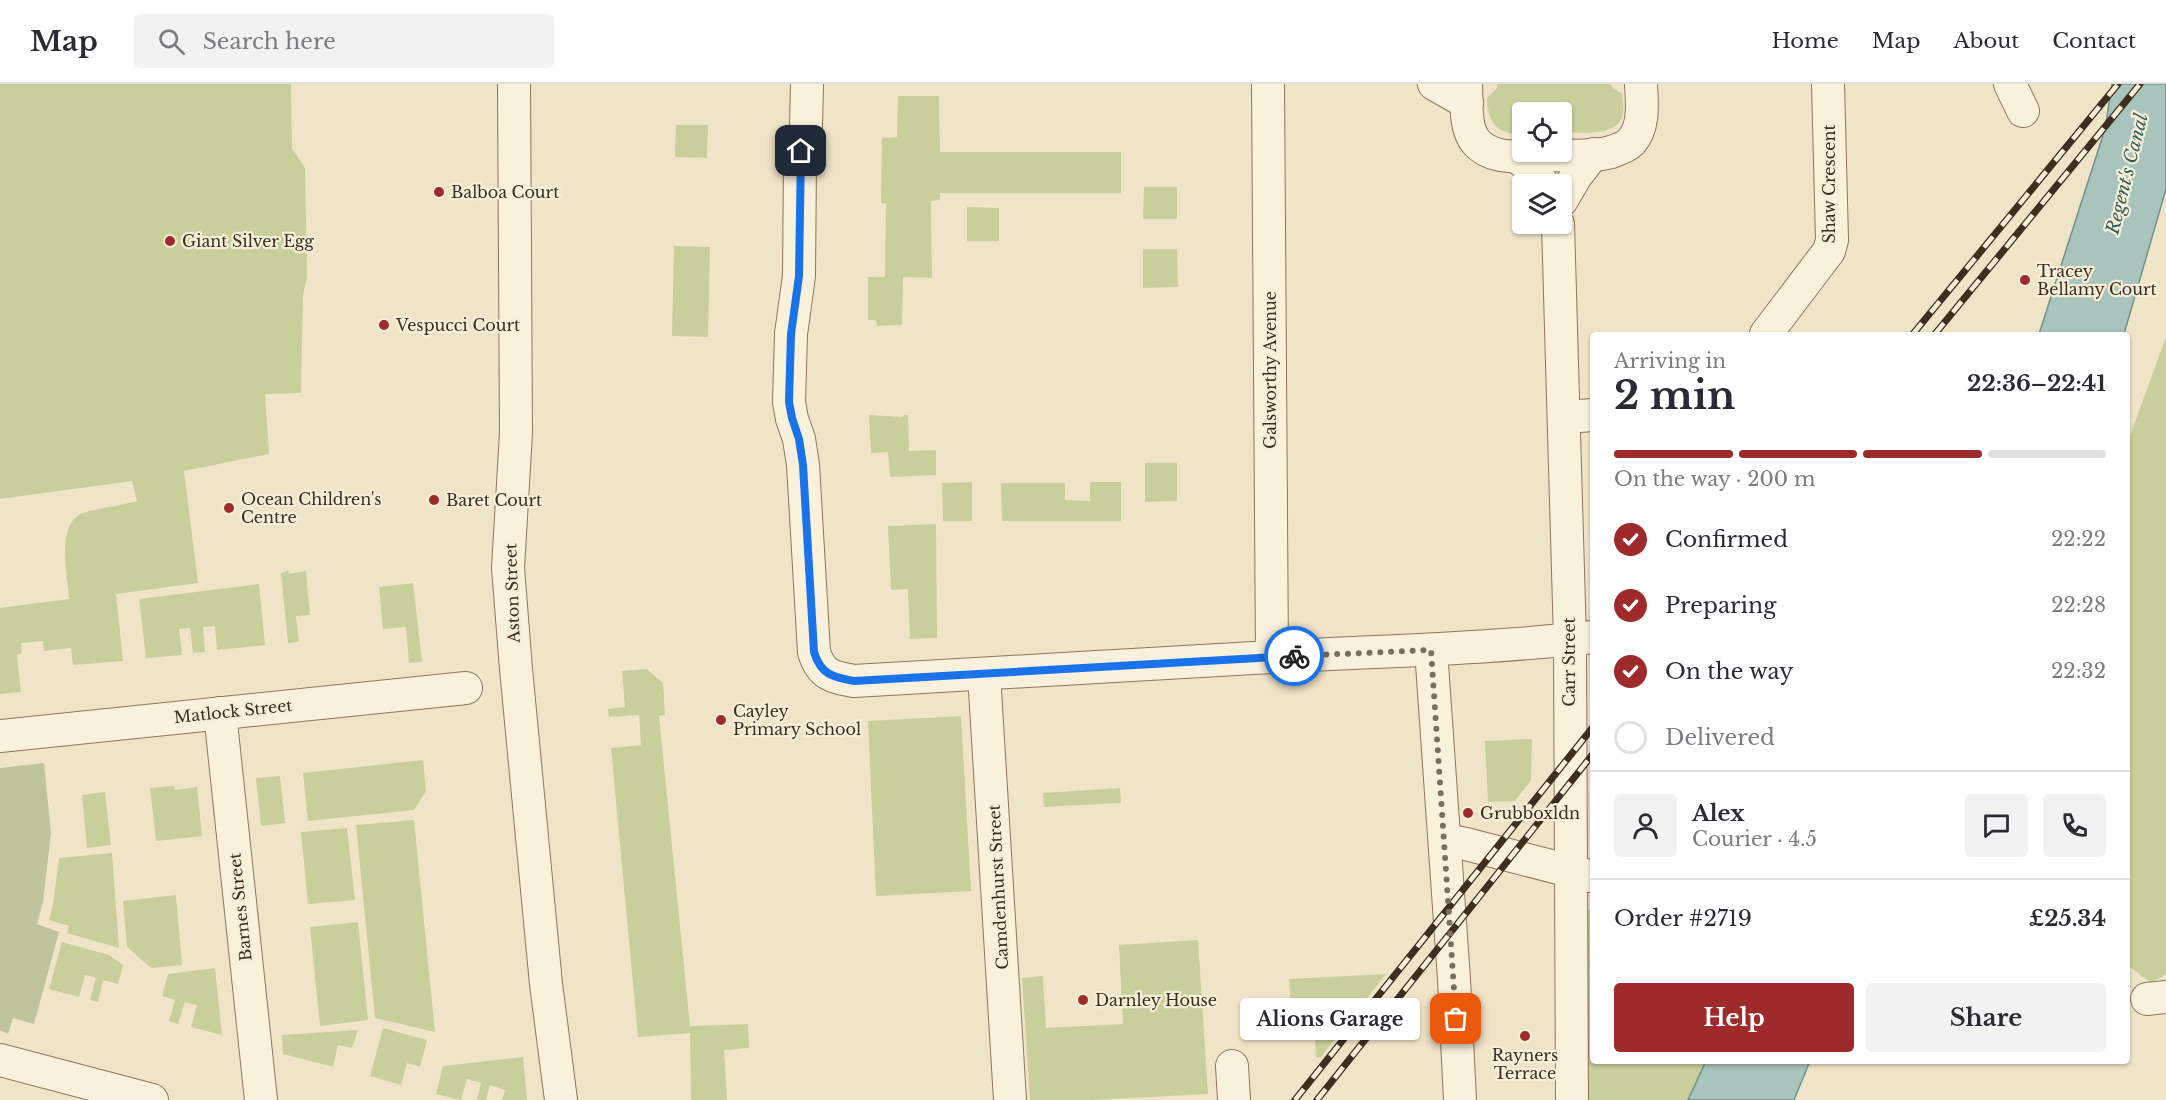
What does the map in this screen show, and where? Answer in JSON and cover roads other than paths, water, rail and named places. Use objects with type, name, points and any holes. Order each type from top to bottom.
[{"type":"street","name":"Aston Street","points":[[514,84],[516,433],[508,568],[546,984],[561,1100]]},
{"type":"street","points":[[807,84],[806,125],[800,161],[799,276],[791,334],[789,402],[803,465],[814,652],[823,670],[831,676],[854,681],[1431,650],[1581,639]]},
{"type":"street","name":"Galsworthy Avenue","points":[[1268,84],[1272,657]]},
{"type":"street","points":[[1434,84],[1466,93],[1470,132],[1477,143],[1487,151],[1512,156]]},
{"type":"street","name":"Shaw Crescent","points":[[1768,332],[1829,251],[1832,240],[1828,84]]},
{"type":"street","points":[[1572,155],[1609,153],[1631,141],[1639,127],[1649,89]]},
{"type":"street","points":[[1572,183],[1593,154]]},
{"type":"street","points":[[1523,162],[1535,174]]},
{"type":"street","name":"Carr Street","points":[[1559,234],[1579,416],[1581,639],[1569,772],[1582,874],[1572,1100]]},
{"type":"street","points":[[1431,650],[1460,1100]]},
{"type":"street","name":"Camdenhurst Street","points":[[984,674],[1010,1100]]},
{"type":"street","name":"Matlock Street","points":[[0,736],[466,688]]},
{"type":"street","name":"Barnes Street","points":[[220,713],[261,1100]]},
{"type":"street","points":[[1444,840],[1582,874]]},
{"type":"street","points":[[0,1060],[152,1100]]},
{"type":"street","points":[[1232,1066],[1234,1100]]},
{"type":"water","name":"Regent's Canal","points":[[2112,84],[2166,84],[2166,189],[2125,332],[2040,332],[2105,129]]},
{"type":"water","points":[[1704,1064],[1809,1064],[1794,1100],[1688,1100]]},
{"type":"railway","points":[[1915,332],[2118,84]]},
{"type":"railway","points":[[1937,332],[2140,84]]},
{"type":"railway","points":[[1295,1100],[1590,731]]},
{"type":"railway","points":[[1317,1100],[1590,758]]},
{"type":"place","name":"Balboa Court","points":[[439,192]]},
{"type":"place","name":"Giant Silver Egg","points":[[170,241]]},
{"type":"place","name":"Tracey Bellamy Court","points":[[2025,280]]},
{"type":"place","name":"Vespucci Court","points":[[384,325]]},
{"type":"place","name":"Baret Court","points":[[434,500]]},
{"type":"place","name":"Ocean Children's Centre","points":[[229,508]]},
{"type":"place","name":"Cayley Primary School","points":[[721,720]]},
{"type":"place","name":"Grubboxldn","points":[[1468,813]]},
{"type":"place","name":"Darnley House","points":[[1083,1000]]},
{"type":"place","name":"Alions Garage","points":[[1456,1019]]},
{"type":"place","name":"Rayners Terrace","points":[[1525,1036]]}]
